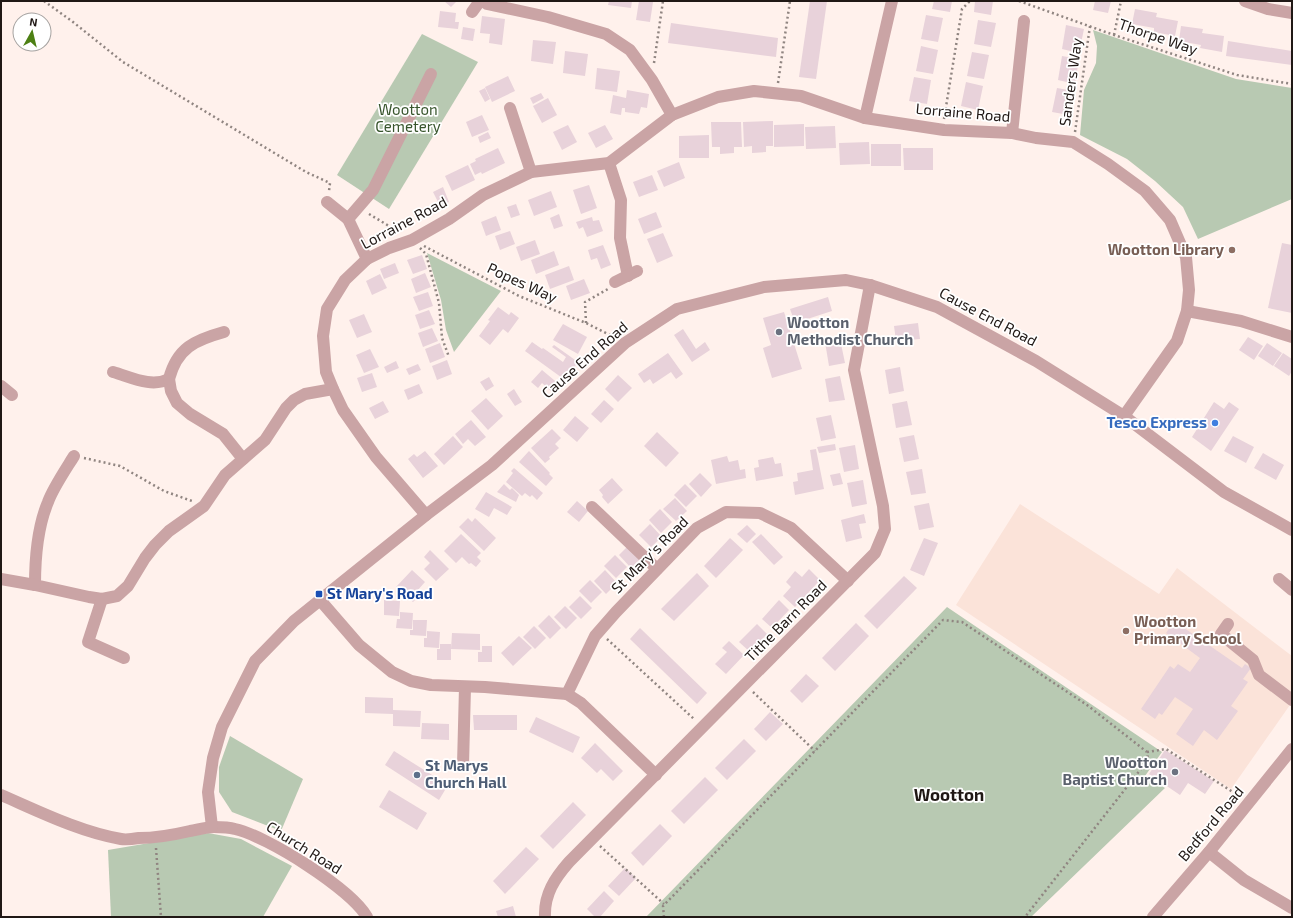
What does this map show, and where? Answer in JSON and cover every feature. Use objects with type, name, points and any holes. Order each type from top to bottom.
[{"type":"street","points":[[472,12],[481,1],[487,4],[548,17],[606,34],[630,50],[652,80],[672,115]]},
{"type":"street","points":[[865,118],[892,1]]},
{"type":"street","points":[[1245,1],[1268,9],[1292,13]]},
{"type":"street","points":[[1012,133],[1024,21]]},
{"type":"street","points":[[348,219],[373,190],[431,74]]},
{"type":"street","name":"Lorraine Road","points":[[426,515],[376,457],[343,410],[326,372],[323,336],[327,309],[345,280],[367,259],[389,248],[412,240],[450,219],[483,195],[531,172],[609,163],[672,115],[718,96],[754,91],[802,96],[865,118],[943,130],[1012,133],[1036,138],[1073,142],[1108,164],[1145,192],[1170,220],[1186,257],[1189,290],[1187,311],[1177,341],[1124,416]]},
{"type":"street","points":[[510,108],[531,172]]},
{"type":"street","points":[[609,163],[621,200],[620,238],[632,274],[615,282]]},
{"type":"street","points":[[328,202],[348,219],[367,259]]},
{"type":"street","name":"Cause End Road","points":[[212,827],[208,792],[213,758],[222,727],[255,661],[294,620],[426,515],[492,465],[625,343],[678,309],[764,287],[846,280],[870,285],[937,307],[1036,361],[1124,416],[1224,492],[1292,530]]},
{"type":"street","name":"Tithe Barn Road","points":[[544,917],[548,894],[555,878],[656,774],[876,553],[885,529],[883,506],[854,370],[870,285]]},
{"type":"street","points":[[1187,311],[1241,321],[1292,337]]},
{"type":"street","points":[[224,332],[204,337],[180,354],[172,368],[169,379],[170,391],[177,403],[190,414],[223,434],[244,459]]},
{"type":"street","points":[[113,372],[149,383],[162,383],[169,379]]},
{"type":"street","points":[[1,386],[12,395]]},
{"type":"street","points":[[6,580],[102,599],[117,596],[128,586],[145,558],[155,545],[168,531],[204,506],[225,475],[265,440],[286,408],[294,400],[305,394],[333,389]]},
{"type":"street","points":[[35,585],[35,562],[39,531],[48,501],[74,456]]},
{"type":"street","points":[[592,507],[657,569]]},
{"type":"street","name":"St Mary's Road","points":[[567,694],[583,659],[599,631],[697,528],[726,512],[760,513],[791,528],[848,581]]},
{"type":"street","points":[[1279,579],[1292,590]]},
{"type":"street","points":[[102,599],[88,642],[124,658]]},
{"type":"street","points":[[320,600],[359,645],[392,672],[411,681],[431,685],[466,686],[567,694],[581,703],[656,774]]},
{"type":"street","points":[[1228,624],[1221,634],[1253,660],[1259,675],[1292,700]]},
{"type":"street","points":[[463,765],[466,686]]},
{"type":"street","name":"Bedford Road","points":[[1153,917],[1209,852],[1292,749]]},
{"type":"street","name":"Church Road","points":[[1,795],[94,833],[122,839],[155,838],[212,827],[235,829],[255,836],[319,873],[348,894],[368,917]]},
{"type":"street","points":[[1209,852],[1244,880],[1292,908]]},
{"type":"path","points":[[44,1],[123,62],[306,172],[330,183],[328,202]]},
{"type":"path","points":[[652,80],[663,1]]},
{"type":"path","points":[[776,93],[790,1]]},
{"type":"path","points":[[943,130],[962,9],[970,1]]},
{"type":"path","name":"Thorpe Way","points":[[1019,1],[1114,35],[1237,76],[1292,84]]},
{"type":"path","points":[[1114,35],[1121,1]]},
{"type":"path","name":"Sanders Way","points":[[1073,142],[1090,26]]},
{"type":"path","points":[[348,219],[369,214],[412,240],[426,254],[439,303],[442,338],[450,357]]},
{"type":"path","name":"Popes Way","points":[[412,240],[519,296],[586,323],[625,343]]},
{"type":"path","points":[[586,323],[585,302],[606,291],[615,282]]},
{"type":"path","points":[[74,456],[120,466],[164,491],[204,506]]},
{"type":"path","points":[[664,917],[664,904],[816,751],[943,620],[962,622],[1087,705],[1147,752],[1148,760],[1026,917]]},
{"type":"path","points":[[599,631],[703,727]]},
{"type":"path","points":[[746,685],[816,751]]},
{"type":"path","points":[[1147,752],[1166,749],[1250,802]]},
{"type":"path","points":[[155,838],[161,917]]},
{"type":"path","points":[[592,839],[664,904]]},
{"type":"shaded area","name":"Wootton Primary School","points":[[1020,504],[1159,594],[1177,568],[1292,656],[1292,702],[1231,789],[956,605]]},
{"type":"green space","points":[[1093,30],[1236,79],[1292,88],[1292,199],[1198,239],[1183,207],[1155,181],[1127,159],[1080,135],[1084,90],[1096,63],[1097,46]]},
{"type":"green space","name":"Wootton Cemetery","points":[[422,34],[478,62],[389,209],[337,175]]},
{"type":"green space","points":[[427,253],[501,291],[454,352],[446,330],[441,300]]},
{"type":"green space","points":[[947,607],[1162,752],[1145,776],[1165,788],[1031,917],[646,917]]},
{"type":"green space","points":[[230,736],[303,779],[281,831],[232,812],[219,792],[219,767]]},
{"type":"green space","points":[[208,833],[241,839],[292,866],[263,917],[111,917],[108,850]]},
{"type":"building","points":[[444,1],[457,1],[451,7]]},
{"type":"building","points":[[609,1],[632,1],[631,8],[608,5]]},
{"type":"building","points":[[639,1],[653,2],[650,22],[636,20]]},
{"type":"building","points":[[810,1],[827,1],[816,79],[799,77]]},
{"type":"building","points":[[934,1],[952,1],[950,12],[932,9]]},
{"type":"building","points":[[975,1],[993,1],[991,15],[974,12]]},
{"type":"building","points":[[1095,1],[1111,1],[1108,13],[1093,10]]},
{"type":"building","points":[[1135,9],[1157,13],[1156,17],[1178,21],[1175,36],[1154,32],[1154,28],[1132,24]]},
{"type":"building","points":[[440,11],[456,13],[455,22],[459,22],[458,29],[438,27]]},
{"type":"building","points":[[926,15],[943,18],[938,42],[921,39]]},
{"type":"building","points":[[482,16],[505,19],[502,45],[489,43],[490,34],[480,33]]},
{"type":"building","points":[[978,20],[996,23],[991,47],[974,44]]},
{"type":"building","points":[[671,23],[778,38],[776,57],[668,43]]},
{"type":"building","points":[[1066,25],[1084,29],[1079,53],[1062,49]]},
{"type":"building","points":[[1181,26],[1203,29],[1202,33],[1224,36],[1222,52],[1200,48],[1201,45],[1179,41]]},
{"type":"building","points":[[463,27],[475,29],[473,41],[461,39]]},
{"type":"building","points":[[533,40],[556,42],[553,64],[531,61]]},
{"type":"building","points":[[1228,41],[1292,51],[1292,65],[1226,56]]},
{"type":"building","points":[[921,46],[938,50],[933,74],[916,71]]},
{"type":"building","points":[[565,51],[588,54],[585,76],[563,73]]},
{"type":"building","points":[[972,52],[989,55],[984,79],[967,76]]},
{"type":"building","points":[[1062,56],[1079,59],[1075,84],[1058,80]]},
{"type":"building","points":[[597,68],[620,71],[617,92],[595,89]]},
{"type":"building","points":[[508,76],[515,91],[492,102],[485,87]]},
{"type":"building","points":[[914,77],[931,80],[927,104],[909,101]]},
{"type":"building","points":[[966,82],[983,86],[978,110],[961,106]]},
{"type":"building","points":[[485,88],[490,99],[485,102],[479,91]]},
{"type":"building","points":[[1057,88],[1074,91],[1069,115],[1052,112]]},
{"type":"building","points":[[627,90],[649,94],[647,108],[641,107],[639,114],[625,112],[625,108],[622,108],[621,115],[610,113],[613,95],[626,98]]},
{"type":"building","points":[[541,93],[544,98],[533,104],[530,98]]},
{"type":"building","points":[[548,98],[557,115],[542,123],[533,106]]},
{"type":"building","points":[[482,115],[489,130],[472,137],[466,122]]},
{"type":"building","points":[[773,121],[773,146],[766,146],[766,152],[752,153],[752,146],[744,147],[743,122]]},
{"type":"building","points":[[711,122],[741,122],[742,147],[734,147],[734,153],[720,154],[720,147],[712,147]]},
{"type":"building","points":[[804,124],[804,146],[774,147],[774,125]]},
{"type":"building","points":[[568,125],[577,142],[562,150],[553,132]]},
{"type":"building","points":[[605,125],[613,139],[596,148],[588,133]]},
{"type":"building","points":[[835,126],[836,148],[806,149],[805,127]]},
{"type":"building","points":[[488,132],[491,138],[480,143],[478,137]]},
{"type":"building","points":[[709,135],[709,158],[679,158],[679,136]]},
{"type":"building","points":[[869,142],[870,164],[840,165],[839,143]]},
{"type":"building","points":[[871,144],[901,144],[901,166],[871,166]]},
{"type":"building","points":[[498,148],[505,163],[482,174],[481,172],[475,175],[470,164],[476,161],[475,159]]},
{"type":"building","points":[[903,148],[933,148],[933,170],[904,170]]},
{"type":"building","points":[[679,162],[685,178],[664,187],[657,171]]},
{"type":"building","points":[[468,165],[475,180],[452,191],[445,176]]},
{"type":"building","points":[[652,175],[658,190],[639,197],[633,182]]},
{"type":"building","points":[[589,185],[597,208],[581,214],[573,190]]},
{"type":"building","points":[[443,187],[449,202],[440,206],[433,192]]},
{"type":"building","points":[[551,191],[557,207],[534,216],[528,200]]},
{"type":"building","points":[[516,204],[520,215],[511,218],[507,207]]},
{"type":"building","points":[[656,212],[662,227],[644,234],[638,219]]},
{"type":"building","points":[[559,214],[563,226],[554,229],[550,218]]},
{"type":"building","points":[[496,216],[501,230],[486,236],[481,222]]},
{"type":"building","points":[[592,217],[593,221],[599,220],[603,231],[587,237],[583,227],[579,229],[576,222]]},
{"type":"building","points":[[510,231],[515,244],[500,250],[495,236]]},
{"type":"building","points":[[663,233],[673,256],[657,263],[647,239]]},
{"type":"building","points":[[535,240],[540,254],[521,261],[516,247]]},
{"type":"building","points":[[1282,243],[1292,245],[1292,313],[1268,308]]},
{"type":"building","points":[[603,245],[611,265],[601,269],[597,258],[591,260],[588,250]]},
{"type":"building","points":[[554,251],[559,265],[536,274],[531,260]]},
{"type":"building","points":[[422,255],[427,269],[413,274],[407,260]]},
{"type":"building","points":[[395,263],[399,273],[384,279],[380,269]]},
{"type":"building","points":[[569,266],[574,280],[550,289],[545,275]]},
{"type":"building","points":[[425,273],[431,287],[416,293],[411,279]]},
{"type":"building","points":[[380,274],[387,288],[372,295],[366,281]]},
{"type":"building","points":[[584,279],[590,293],[571,300],[566,286]]},
{"type":"building","points":[[428,292],[433,306],[419,311],[413,297]]},
{"type":"building","points":[[828,297],[832,311],[795,323],[790,309]]},
{"type":"building","points":[[498,307],[509,315],[511,312],[519,318],[508,333],[503,329],[490,345],[479,336],[490,321],[488,320]]},
{"type":"building","points":[[429,310],[435,324],[420,329],[415,315]]},
{"type":"building","name":"Wootton Methodist Church","points":[[784,312],[802,369],[772,378],[763,348],[771,345],[763,318]]},
{"type":"building","points":[[364,314],[372,332],[357,338],[349,320]]},
{"type":"building","points":[[918,323],[920,339],[896,341],[894,326]]},
{"type":"building","points":[[563,324],[587,337],[578,354],[553,340]]},
{"type":"building","points":[[432,328],[438,341],[423,347],[418,333]]},
{"type":"building","points":[[683,329],[696,349],[705,342],[710,350],[692,362],[674,335]]},
{"type":"building","points":[[1248,337],[1263,346],[1254,360],[1239,350]]},
{"type":"building","points":[[840,339],[845,363],[829,366],[825,342]]},
{"type":"building","points":[[532,342],[563,362],[566,357],[552,347],[554,345],[578,362],[565,380],[525,351]]},
{"type":"building","points":[[440,343],[445,357],[430,363],[425,349]]},
{"type":"building","points":[[1267,343],[1282,353],[1273,366],[1258,356]]},
{"type":"building","points":[[370,349],[379,367],[364,373],[356,355]]},
{"type":"building","points":[[668,353],[683,374],[676,379],[671,372],[653,384],[650,379],[644,383],[638,374]]},
{"type":"building","points":[[1283,353],[1292,359],[1292,371],[1289,376],[1274,366]]},
{"type":"building","points":[[447,360],[452,374],[437,380],[432,366]]},
{"type":"building","points":[[396,361],[399,368],[387,373],[384,367]]},
{"type":"building","points":[[418,364],[421,370],[409,375],[406,369]]},
{"type":"building","points":[[900,367],[904,391],[889,394],[885,370]]},
{"type":"building","points":[[542,370],[560,385],[553,393],[542,383],[538,388],[531,382]]},
{"type":"building","points":[[372,373],[377,387],[362,392],[357,378]]},
{"type":"building","points":[[618,375],[632,388],[618,402],[605,389]]},
{"type":"building","points":[[840,376],[845,400],[829,402],[825,379]]},
{"type":"building","points":[[489,377],[494,386],[486,391],[480,382]]},
{"type":"building","points":[[419,384],[423,393],[408,400],[404,390]]},
{"type":"building","points":[[514,389],[522,402],[515,406],[507,394]]},
{"type":"building","points":[[486,398],[503,416],[488,430],[471,411]]},
{"type":"building","points":[[604,400],[614,409],[601,423],[591,414]]},
{"type":"building","points":[[383,401],[389,412],[375,419],[369,408]]},
{"type":"building","points":[[907,401],[912,425],[896,428],[892,404]]},
{"type":"building","name":"Tesco Express","points":[[1214,402],[1224,409],[1229,402],[1239,409],[1211,451],[1192,437]]},
{"type":"building","points":[[831,415],[836,438],[821,441],[816,418]]},
{"type":"building","points":[[575,416],[589,428],[577,442],[563,430]]},
{"type":"building","points":[[471,420],[486,437],[475,446],[468,439],[463,444],[455,434]]},
{"type":"building","points":[[552,429],[561,438],[555,444],[559,448],[545,463],[531,448]]},
{"type":"building","points":[[657,432],[679,453],[666,467],[644,446]]},
{"type":"building","points":[[914,435],[919,459],[904,462],[899,438]]},
{"type":"building","points":[[453,436],[463,447],[444,465],[434,454]]},
{"type":"building","points":[[1233,436],[1254,447],[1246,463],[1224,451]]},
{"type":"building","points":[[835,444],[836,450],[819,453],[817,447]]},
{"type":"building","points":[[855,445],[859,469],[844,472],[839,448]]},
{"type":"building","points":[[816,449],[824,489],[795,495],[793,482],[798,481],[797,473],[813,470],[810,450]]},
{"type":"building","points":[[425,451],[438,466],[423,478],[408,459],[414,454],[417,457]]},
{"type":"building","points":[[529,451],[553,478],[546,486],[519,462]]},
{"type":"building","points":[[1263,453],[1284,465],[1276,480],[1254,468]]},
{"type":"building","points":[[727,456],[729,462],[738,460],[740,470],[745,469],[746,478],[716,484],[711,460]]},
{"type":"building","points":[[773,457],[775,464],[781,463],[783,476],[756,481],[754,468],[759,467],[758,460]]},
{"type":"building","points":[[514,468],[543,493],[537,500],[532,495],[530,497],[525,493],[522,496],[506,482],[513,473],[511,471]]},
{"type":"building","points":[[922,469],[926,493],[911,495],[906,472]]},
{"type":"building","points":[[700,473],[712,485],[701,497],[689,484]]},
{"type":"building","points":[[840,473],[843,484],[833,486],[830,475]]},
{"type":"building","points":[[612,478],[623,490],[608,504],[602,497],[603,495],[599,490]]},
{"type":"building","points":[[863,480],[867,504],[852,507],[847,483]]},
{"type":"building","points":[[504,484],[510,490],[512,488],[519,495],[516,502],[497,492]]},
{"type":"building","points":[[685,484],[697,496],[686,507],[674,495]]},
{"type":"building","points":[[486,492],[512,507],[507,515],[494,508],[489,517],[475,509]]},
{"type":"building","points":[[675,498],[687,511],[676,521],[663,509]]},
{"type":"building","points":[[577,501],[588,511],[579,522],[567,512]]},
{"type":"building","points":[[929,503],[934,527],[919,530],[914,506]]},
{"type":"building","points":[[660,509],[672,522],[661,533],[649,520]]},
{"type":"building","points":[[864,514],[866,523],[859,524],[862,538],[846,542],[841,520]]},
{"type":"building","points":[[468,518],[472,522],[475,518],[496,538],[484,551],[459,527]]},
{"type":"building","points":[[650,524],[662,537],[651,547],[639,535]]},
{"type":"building","points":[[747,525],[756,534],[747,543],[737,534]]},
{"type":"building","points":[[461,534],[481,553],[477,557],[481,561],[476,567],[471,563],[469,564],[462,557],[456,563],[444,551]]},
{"type":"building","points":[[761,534],[783,557],[774,565],[752,542]]},
{"type":"building","points":[[730,538],[743,550],[716,578],[704,566]]},
{"type":"building","points":[[924,538],[938,543],[924,576],[910,570]]},
{"type":"building","points":[[630,544],[642,557],[631,568],[619,555]]},
{"type":"building","points":[[430,550],[449,569],[436,581],[424,569],[430,563],[424,557]]},
{"type":"building","points":[[615,555],[627,567],[616,578],[604,566]]},
{"type":"building","points":[[809,569],[820,580],[795,607],[783,596],[791,587],[786,582],[795,571],[802,577]]},
{"type":"building","points":[[412,570],[425,582],[417,591],[421,594],[413,602],[396,587]]},
{"type":"building","points":[[605,570],[617,583],[606,594],[594,581]]},
{"type":"building","points":[[697,573],[709,586],[674,621],[661,609]]},
{"type":"building","points":[[904,576],[917,588],[877,629],[864,616]]},
{"type":"building","points":[[590,580],[602,592],[591,603],[579,591]]},
{"type":"building","points":[[580,596],[592,608],[581,619],[569,607]]},
{"type":"building","points":[[384,600],[400,601],[399,616],[384,615]]},
{"type":"building","points":[[779,600],[789,610],[772,628],[762,619]]},
{"type":"building","points":[[565,606],[577,618],[566,629],[554,617]]},
{"type":"building","points":[[400,612],[413,613],[412,629],[396,628],[397,619],[400,619]]},
{"type":"building","points":[[549,615],[561,628],[550,639],[538,626]]},
{"type":"building","points":[[413,620],[427,620],[426,636],[410,635],[410,630],[413,630]]},
{"type":"building","points":[[1174,621],[1242,668],[1245,664],[1251,668],[1243,679],[1248,682],[1231,706],[1238,711],[1217,740],[1204,730],[1193,746],[1176,734],[1193,709],[1175,697],[1162,715],[1159,713],[1155,719],[1141,709],[1170,666],[1174,669],[1178,664],[1190,672],[1200,658],[1166,633]]},
{"type":"building","points":[[856,623],[869,636],[835,671],[822,658]]},
{"type":"building","points":[[757,624],[767,634],[750,652],[739,642]]},
{"type":"building","points":[[534,626],[546,638],[535,649],[523,637]]},
{"type":"building","points":[[640,628],[707,693],[697,704],[630,639]]},
{"type":"building","points":[[427,631],[440,632],[439,648],[424,647],[424,638],[427,638]]},
{"type":"building","points":[[452,633],[480,634],[480,650],[451,649]]},
{"type":"building","points":[[519,636],[532,648],[513,666],[501,653]]},
{"type":"building","points":[[729,641],[744,655],[726,674],[715,664],[727,652],[722,648]]},
{"type":"building","points":[[440,644],[451,644],[451,660],[437,660],[437,649],[440,649]]},
{"type":"building","points":[[482,646],[492,646],[492,662],[478,662],[478,652],[482,652]]},
{"type":"building","points":[[806,674],[819,686],[802,703],[790,691]]},
{"type":"building","points":[[365,697],[393,698],[393,710],[421,711],[420,727],[393,726],[393,714],[365,713]]},
{"type":"building","points":[[770,712],[783,724],[766,741],[754,729]]},
{"type":"building","points":[[473,715],[517,715],[517,730],[474,730]]},
{"type":"building","points":[[536,717],[580,737],[573,753],[529,732]]},
{"type":"building","points":[[422,723],[449,724],[449,740],[421,739]]},
{"type":"building","points":[[744,739],[756,751],[727,780],[715,768]]},
{"type":"building","points":[[595,743],[623,771],[613,781],[601,769],[597,773],[581,758]]},
{"type":"building","name":"Wootton Baptist Church","points":[[1165,750],[1214,781],[1205,794],[1188,783],[1180,795],[1149,774]]},
{"type":"building","name":"St Marys Church Hall","points":[[394,751],[448,785],[439,800],[385,765]]},
{"type":"building","points":[[705,777],[718,790],[684,824],[671,811]]},
{"type":"building","points":[[389,790],[427,813],[417,830],[379,807]]},
{"type":"building","points":[[573,802],[586,815],[553,849],[540,836]]},
{"type":"building","points":[[660,824],[672,836],[643,866],[631,853]]},
{"type":"building","points":[[526,847],[539,859],[505,894],[493,881]]},
{"type":"building","points":[[625,868],[636,878],[619,896],[608,886]]},
{"type":"building","points":[[604,891],[614,901],[600,917],[595,917],[587,909]]},
{"type":"building","points":[[513,906],[516,917],[498,917],[496,911]]},
{"type":"place","name":"Wootton Library","points":[[1232,250]]},
{"type":"place","name":"Wootton Methodist Church","points":[[779,332]]},
{"type":"place","name":"Tesco Express","points":[[1215,423]]},
{"type":"place","name":"St Mary's Road","points":[[319,594]]},
{"type":"place","name":"Wootton Primary School","points":[[1126,631]]},
{"type":"place","name":"Wootton Baptist Church","points":[[1175,772]]},
{"type":"place","name":"St Marys Church Hall","points":[[417,775]]},
{"type":"district","name":"Wootton","points":[[949,795]]}]
